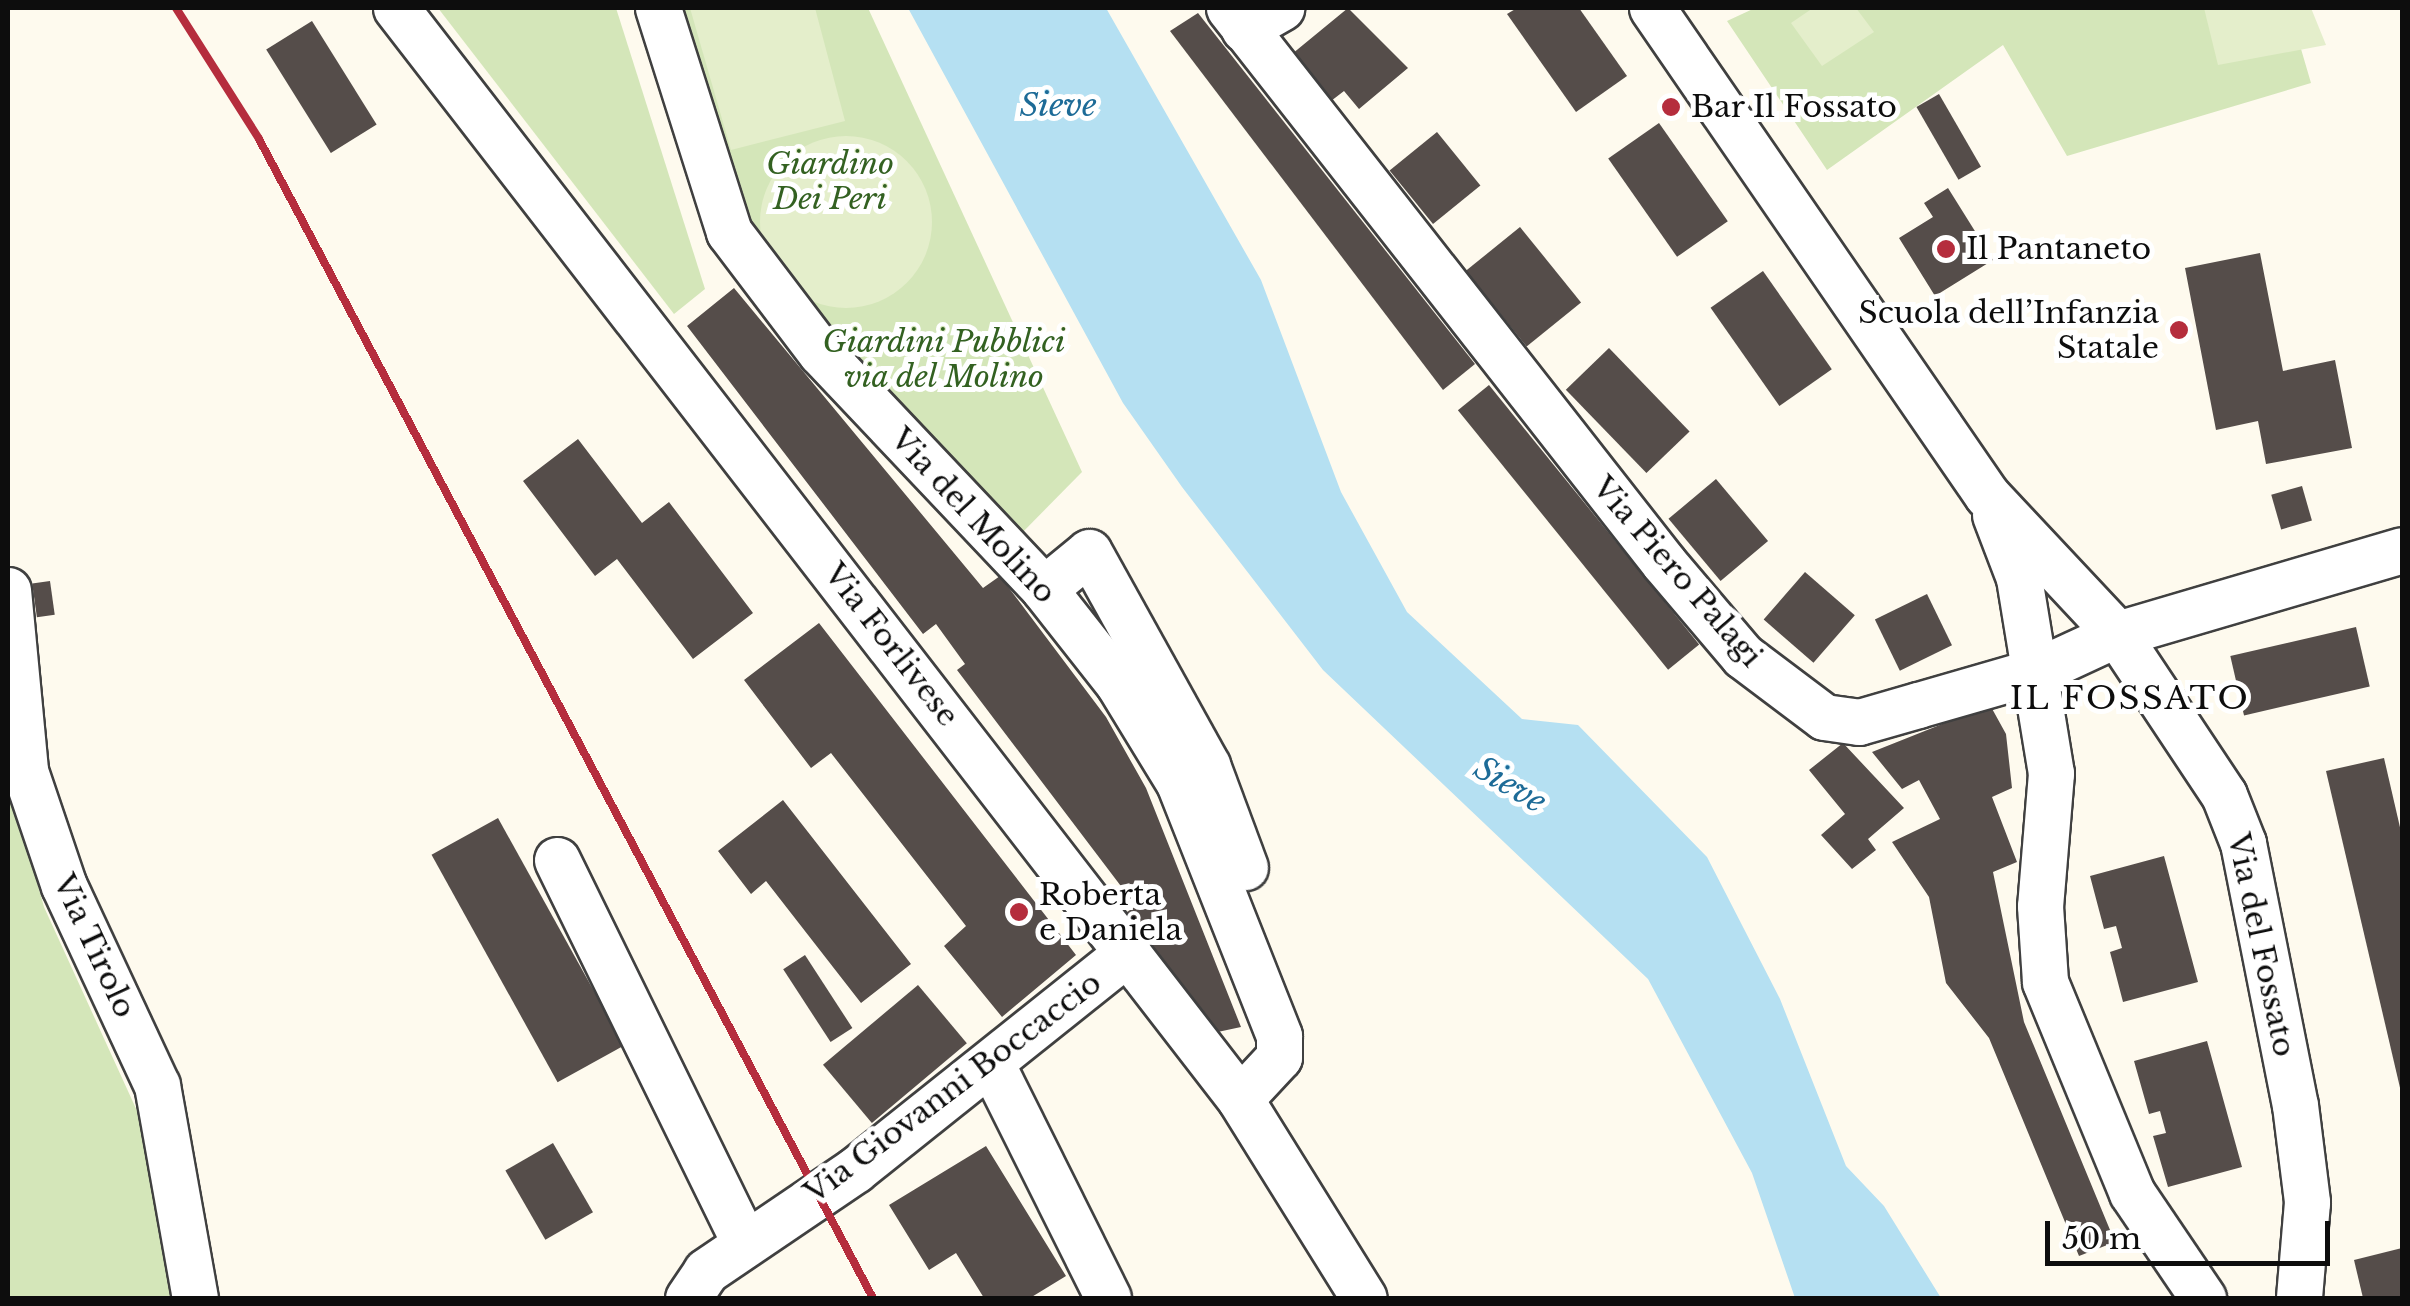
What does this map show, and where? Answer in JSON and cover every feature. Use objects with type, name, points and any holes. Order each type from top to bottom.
[{"type":"street","name":"Via Forlivese","points":[[396,8],[1240,1099],[1364,1298]]},
{"type":"street","name":"Via del Molino","points":[[658,8],[729,232],[821,353],[1044,589],[1118,683],[1179,782],[1278,1036],[1279,1057],[1240,1099]]},
{"type":"street","points":[[1652,8],[1987,494],[2038,670],[2050,773],[2040,906],[2045,982],[2132,1193],[2203,1298]]},
{"type":"street","name":"Via Piero Palagi","points":[[1251,15],[1664,563],[1789,696],[1824,717],[1859,722],[2038,670],[2117,634],[2402,550]]},
{"type":"street","name":"Via del Fossato","points":[[1987,494],[2117,634],[2198,746],[2243,843],[2295,1105],[2307,1202],[2289,1293]]},
{"type":"street","name":"Via Tirolo","points":[[8,590],[25,771],[64,886],[157,1085],[195,1298]]},
{"type":"street","points":[[557,860],[744,1242]]},
{"type":"street","name":"Via Giovanni Boccaccio","points":[[688,1298],[744,1242],[992,1065],[1128,952]]},
{"type":"street","points":[[992,1065],[1108,1298]]},
{"type":"green space","points":[[438,8],[616,8],[705,289],[674,314]]},
{"type":"green space","name":"Giardino Dei Peri","points":[[667,8],[868,8],[1082,472],[1011,544],[734,232]]},
{"type":"green space","points":[[690,8],[815,8],[845,121],[731,150]]},
{"type":"green space","points":[[1755,8],[2289,8],[2311,83],[2067,156],[2003,45],[1827,170],[1727,21]]},
{"type":"green space","points":[[1813,8],[1856,8],[1874,32],[1822,66],[1791,23]]},
{"type":"green space","points":[[2204,8],[2311,8],[2326,45],[2218,65]]},
{"type":"green space","points":[[846,136],[879,143],[907,161],[925,189],[932,222],[925,255],[907,283],[879,301],[846,308],[813,301],[785,283],[767,255],[760,222],[767,189],[785,161],[813,143]]},
{"type":"green space","points":[[8,778],[44,907],[138,1113],[174,1298],[8,1298]]},
{"type":"water","name":"Sieve","points":[[908,8],[1106,8],[1261,280],[1341,492],[1407,612],[1522,719],[1578,725],[1707,857],[1780,999],[1846,1166],[1884,1206],[1941,1298],[1795,1298],[1752,1173],[1648,979],[1323,670],[1182,487],[1123,403]]},
{"type":"building","points":[[1348,8],[1408,68],[1359,109],[1344,91],[1331,101],[1292,54]]},
{"type":"building","points":[[1517,8],[1579,8],[1627,76],[1576,112],[1507,14]]},
{"type":"building","points":[[1198,13],[1475,364],[1443,390],[1170,31]]},
{"type":"building","points":[[312,21],[377,124],[331,153],[266,50]]},
{"type":"building","points":[[1939,94],[1981,167],[1958,180],[1916,107]]},
{"type":"building","points":[[1659,123],[1728,221],[1677,257],[1608,159]]},
{"type":"building","points":[[1437,132],[1480,186],[1433,224],[1390,170]]},
{"type":"building","name":"Il Pantaneto","points":[[1948,188],[1993,260],[1935,296],[1899,238],[1933,217],[1924,203]]},
{"type":"building","points":[[1520,227],[1581,302],[1527,346],[1466,271]]},
{"type":"building","points":[[2260,253],[2283,371],[2335,360],[2352,448],[2266,464],[2258,421],[2216,430],[2185,268]]},
{"type":"building","points":[[1763,271],[1832,369],[1779,406],[1711,308]]},
{"type":"building","points":[[734,288],[983,588],[1000,576],[1106,717],[1146,788],[1241,1027],[1213,1033],[1124,914],[1136,906],[957,670],[965,664],[936,624],[923,634],[687,326]]},
{"type":"building","points":[[1609,348],[1690,431],[1646,473],[1566,390]]},
{"type":"building","points":[[1489,385],[1699,645],[1668,670],[1458,410]]},
{"type":"building","points":[[578,439],[642,523],[669,502],[753,613],[693,659],[617,559],[595,576],[523,481]]},
{"type":"building","points":[[1716,479],[1768,541],[1721,581],[1669,519]]},
{"type":"building","points":[[2302,486],[2312,521],[2281,529],[2271,495]]},
{"type":"building","points":[[1805,572],[1855,615],[1813,663],[1764,620]]},
{"type":"building","points":[[50,581],[55,615],[37,617],[32,584]]},
{"type":"building","points":[[1927,594],[1952,645],[1900,671],[1875,619]]},
{"type":"building","points":[[819,623],[1076,955],[1002,1017],[944,946],[966,926],[831,753],[811,768],[744,680]]},
{"type":"building","points":[[2356,627],[2370,686],[2244,715],[2230,656]]},
{"type":"building","points":[[1990,705],[2006,734],[2012,788],[1992,797],[2017,862],[1993,872],[2024,1022],[2115,1242],[2079,1256],[1989,1038],[1946,983],[1929,897],[1892,842],[1940,819],[1919,780],[1902,789],[1872,752]]},
{"type":"building","points":[[1843,743],[1904,808],[1868,839],[1876,850],[1852,869],[1821,835],[1845,814],[1809,770]]},
{"type":"building","points":[[2384,758],[2402,836],[2401,1092],[2326,771]]},
{"type":"building","points":[[783,800],[911,964],[861,1003],[766,881],[751,894],[718,851]]},
{"type":"building","points":[[498,818],[624,1045],[558,1082],[432,855]]},
{"type":"building","points":[[2164,856],[2198,982],[2123,1002],[2110,952],[2122,948],[2116,926],[2104,929],[2090,876]]},
{"type":"building","points":[[805,955],[852,1028],[831,1042],[783,969]]},
{"type":"building","points":[[918,985],[967,1043],[872,1123],[823,1065]]},
{"type":"building","points":[[2207,1041],[2242,1167],[2168,1187],[2153,1136],[2166,1133],[2160,1111],[2149,1114],[2134,1061]]},
{"type":"building","points":[[553,1143],[593,1212],[545,1240],[505,1170]]},
{"type":"building","points":[[986,1146],[1066,1276],[1030,1298],[984,1298],[956,1253],[929,1270],[889,1205]]},
{"type":"building","points":[[2402,1248],[2402,1298],[2363,1298],[2354,1260]]},
{"type":"railway","points":[[176,8],[259,139],[873,1298]]},
{"type":"place","name":"Bar Il Fossato","points":[[1671,107]]},
{"type":"place","name":"Il Pantaneto","points":[[1946,249]]},
{"type":"place","name":"Scuola dell’Infanzia Statale","points":[[2179,330]]},
{"type":"place","name":"Roberta e Daniela","points":[[1019,912]]},
{"type":"district","name":"IL FOSSATO","points":[[2130,698]]},
{"type":"park label","name":"Giardini Pubblici via del Molino","points":[[944,359]]}]
